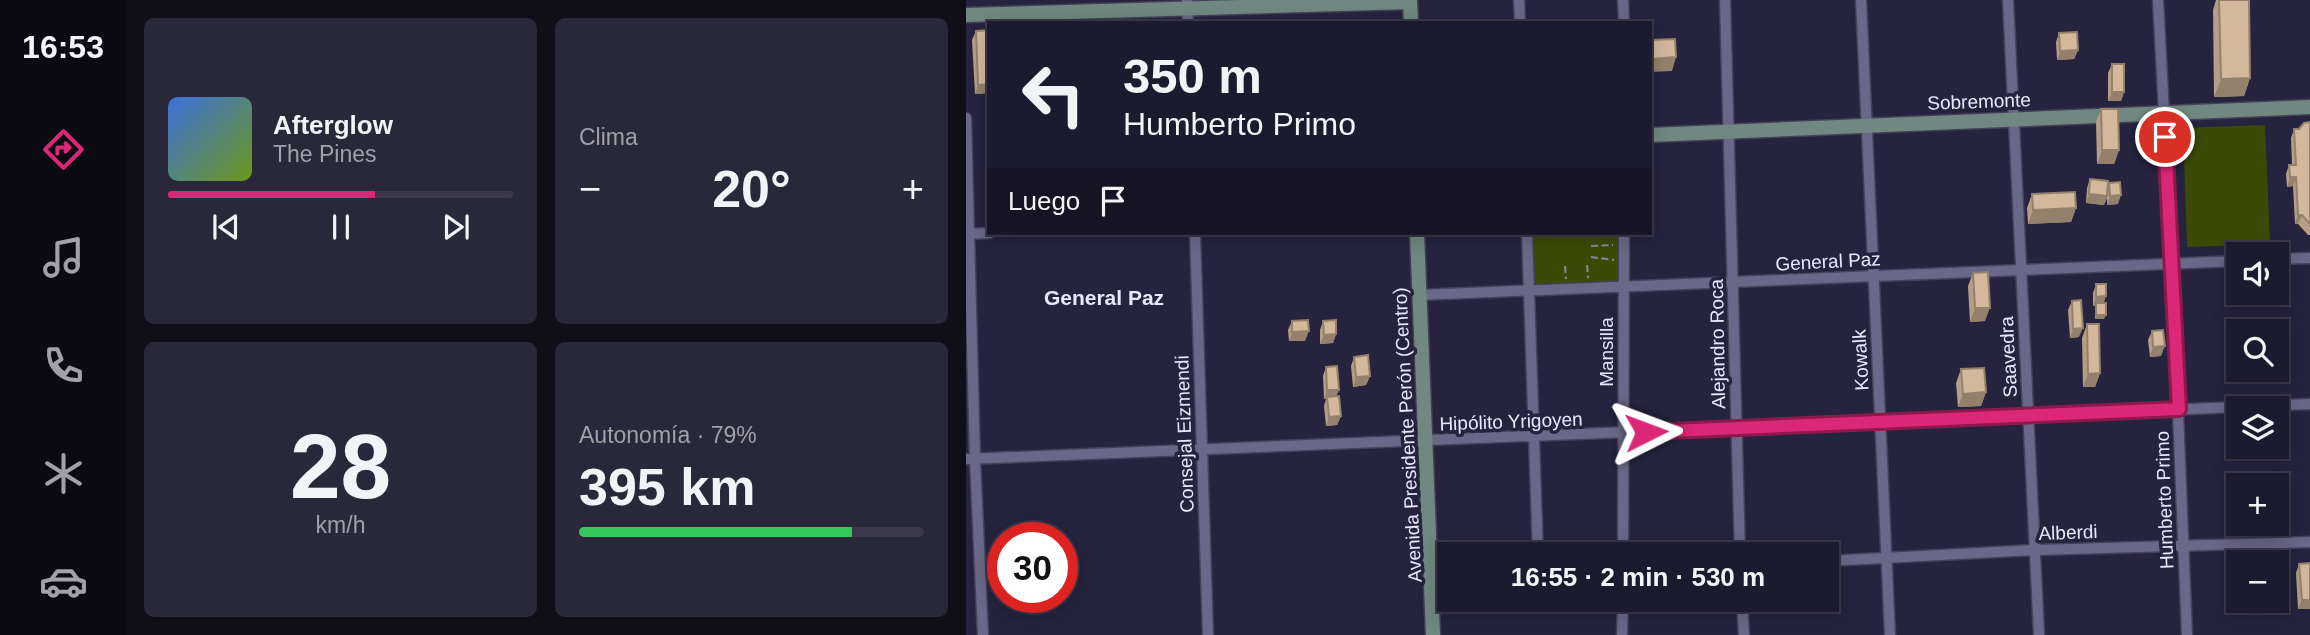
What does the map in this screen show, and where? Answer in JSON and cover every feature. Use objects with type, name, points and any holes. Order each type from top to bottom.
[{"type":"main road","points":[[966,6],[1125,0]]},
{"type":"main road","points":[[966,15],[1075,17],[1187,4],[1410,1],[1411,21]]},
{"type":"main road","name":"Sobremonte","points":[[1652,135],[2310,107]]},
{"type":"main road","name":"Avenida Presidente Perón (Centro)","points":[[1417,235],[1433,635]]},
{"type":"street","points":[[1519,0],[1520,21]]},
{"type":"street","points":[[1623,0],[1624,21]]},
{"type":"street","name":"Alejandro Roca","points":[[1725,0],[1740,542]]},
{"type":"street","name":"Kowalk","points":[[1861,0],[1890,635]]},
{"type":"street","name":"Saavedra","points":[[2008,0],[2039,635]]},
{"type":"street","name":"Humberto Primo","points":[[2158,0],[2179,409],[2187,635]]},
{"type":"street","points":[[966,118],[971,459],[983,635]]},
{"type":"street","points":[[967,234],[987,233]]},
{"type":"street","name":"Consejal Eizmendi","points":[[1195,235],[1208,635]]},
{"type":"street","points":[[1527,235],[1538,542]]},
{"type":"street","name":"Mansilla","points":[[1623,542],[1624,235]]},
{"type":"street","points":[[2289,259],[2310,258]]},
{"type":"street","name":"General Paz","points":[[1420,295],[2226,261]]},
{"type":"street","name":"Hipólito Yrigoyen","points":[[971,459],[2310,404]]},
{"type":"street","name":"Alberdi","points":[[1839,560],[2035,550],[2310,542]]},
{"type":"street","points":[[1433,587],[1437,587]]},
{"type":"street","points":[[1622,635],[1623,612]]},
{"type":"street","points":[[1743,612],[1744,635]]},
{"type":"path","points":[[1591,246],[1613,245]]},
{"type":"path","points":[[1591,257],[1614,260]]},
{"type":"path","points":[[1587,265],[1588,278]]},
{"type":"path","points":[[1565,266],[1566,279]]},
{"type":"green space","points":[[2265,125],[2270,242],[2226,242],[2226,246],[2187,247],[2183,128]]},
{"type":"green space","points":[[1532,235],[1618,235],[1619,281],[1535,286]]},
{"type":"building","points":[[2219,0],[2249,0],[2250,78],[2221,79]]},
{"type":"building","points":[[987,30],[987,84],[978,85],[976,31]]},
{"type":"building","points":[[2077,32],[2078,50],[2060,51],[2059,33]]},
{"type":"building","points":[[1675,39],[1676,57],[1652,59],[1652,40]]},
{"type":"building","points":[[2112,64],[2124,64],[2124,92],[2112,92]]},
{"type":"building","points":[[2101,109],[2118,109],[2119,150],[2102,150]]},
{"type":"building","points":[[2310,122],[2310,224],[2302,215],[2298,215],[2296,177],[2290,177],[2289,165],[2296,165],[2294,129]]},
{"type":"building","points":[[2090,179],[2108,181],[2107,196],[2089,194]]},
{"type":"building","points":[[2120,182],[2121,195],[2110,196],[2109,183]]},
{"type":"building","points":[[2075,192],[2076,208],[2033,210],[2032,194]]},
{"type":"building","points":[[1988,272],[1990,308],[1975,308],[1973,273]]},
{"type":"building","points":[[2096,284],[2106,284],[2106,296],[2096,297]]},
{"type":"building","points":[[2081,300],[2083,328],[2073,329],[2072,301]]},
{"type":"building","points":[[2096,303],[2106,303],[2106,315],[2096,315]]},
{"type":"building","points":[[1308,320],[1309,331],[1292,332],[1292,321]]},
{"type":"building","points":[[1336,320],[1336,334],[1324,335],[1323,321]]},
{"type":"building","points":[[2087,324],[2099,324],[2100,373],[2088,374]]},
{"type":"building","points":[[2163,330],[2165,346],[2153,347],[2152,331]]},
{"type":"building","points":[[1368,355],[1370,376],[1356,377],[1354,357]]},
{"type":"building","points":[[1337,366],[1339,390],[1327,390],[1326,367]]},
{"type":"building","points":[[1984,368],[1986,392],[1963,394],[1961,369]]},
{"type":"building","points":[[1339,396],[1341,416],[1329,417],[1327,397]]},
{"type":"building","points":[[2310,563],[2310,600],[2302,600],[2299,564]]},
{"type":"district","name":"General Paz","points":[[1104,298]]},
{"type":"route","points":[[1646,432],[2179,409],[2165,137]]}]
